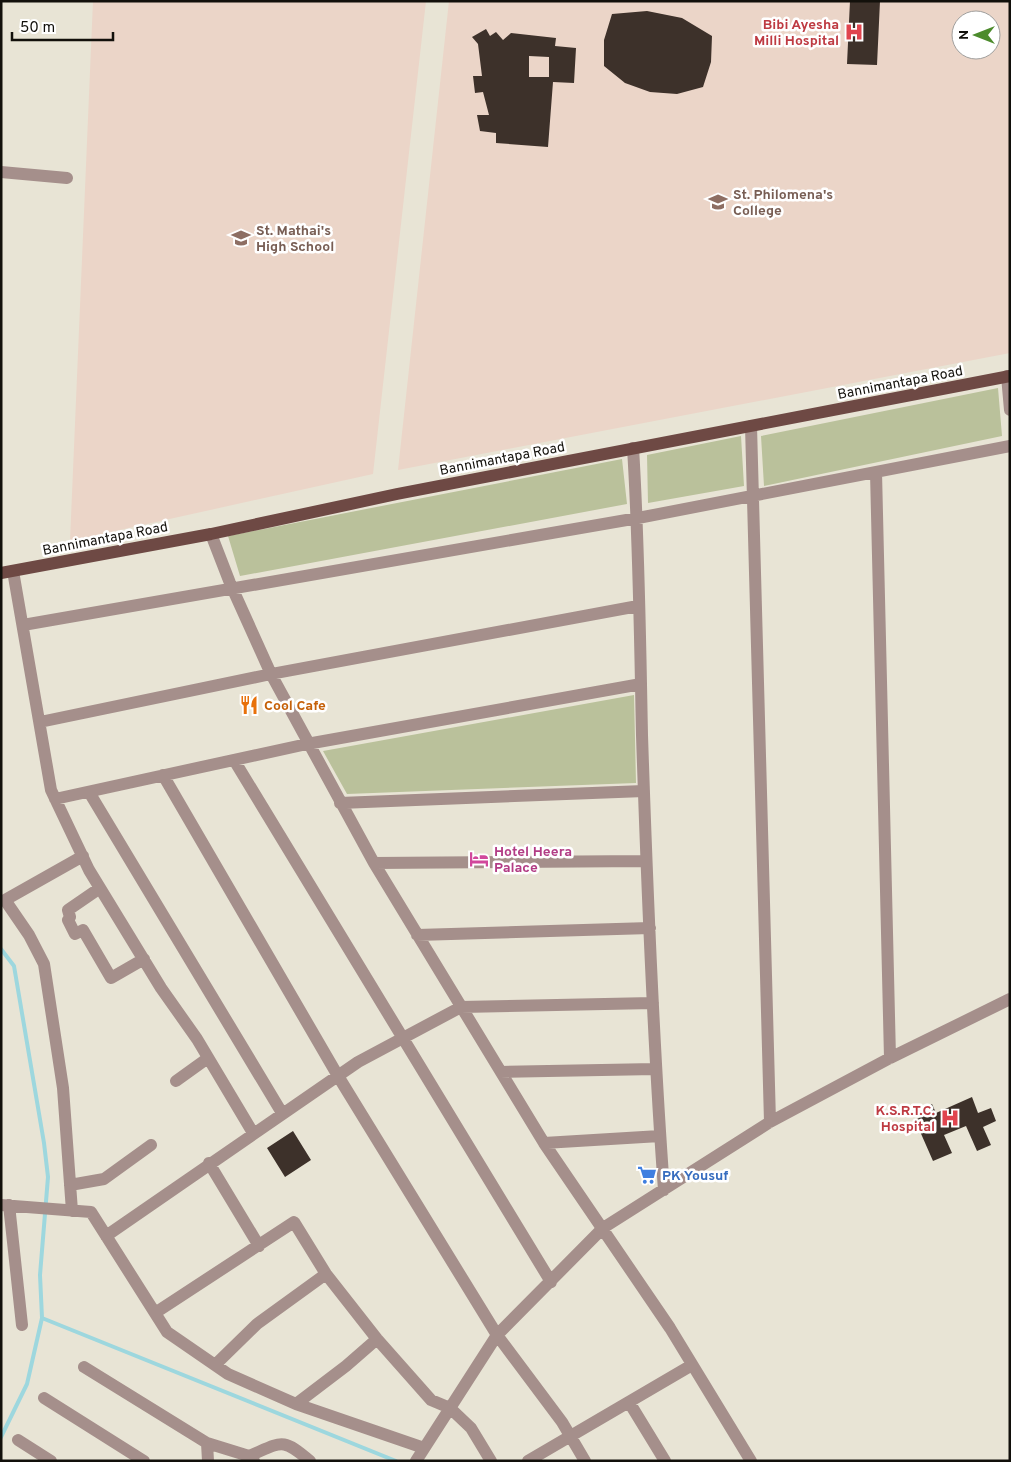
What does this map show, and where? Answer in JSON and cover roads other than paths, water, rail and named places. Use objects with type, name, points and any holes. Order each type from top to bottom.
[{"type":"main road","name":"Bannimantapa Road","points":[[7,572],[211,534],[396,494],[1009,376]]},
{"type":"street","points":[[1,172],[67,178]]},
{"type":"street","points":[[1009,376],[1010,410]]},
{"type":"street","points":[[751,426],[770,1122]]},
{"type":"street","points":[[23,625],[638,518],[1010,446]]},
{"type":"street","points":[[633,448],[638,518],[638,606],[646,862],[654,1003],[655,1069],[664,1190]]},
{"type":"street","points":[[876,472],[890,1058]]},
{"type":"street","points":[[211,534],[232,589],[271,674],[307,744],[374,864],[544,1143],[603,1228],[692,1365],[751,1461]]},
{"type":"street","points":[[7,572],[23,625],[51,790],[100,888],[161,988],[208,1058],[253,1133]]},
{"type":"street","points":[[40,722],[271,674],[638,606]]},
{"type":"street","points":[[55,799],[307,744],[641,684]]},
{"type":"street","points":[[234,760],[551,1282]]},
{"type":"street","points":[[163,775],[338,1076],[497,1335],[570,1435],[585,1461]]},
{"type":"street","points":[[340,803],[644,791]]},
{"type":"street","points":[[89,792],[282,1112]]},
{"type":"street","points":[[68,1210],[70,1185],[63,1088],[44,964],[5,900],[83,856]]},
{"type":"street","points":[[374,864],[646,862]]},
{"type":"street","points":[[100,888],[68,910],[70,917],[68,920],[75,934],[83,930],[111,978],[144,959]]},
{"type":"street","points":[[417,935],[650,928]]},
{"type":"street","points":[[22,1325],[5,1205],[91,1212],[167,1332],[228,1374],[419,1455],[497,1335],[603,1228],[770,1122],[890,1058],[1010,999]]},
{"type":"street","points":[[106,1236],[282,1112],[402,1038],[461,1007],[654,1003]]},
{"type":"street","points":[[176,1081],[208,1058]]},
{"type":"street","points":[[501,1072],[655,1069]]},
{"type":"street","points":[[544,1143],[660,1136]]},
{"type":"street","points":[[70,1185],[104,1179],[151,1145]]},
{"type":"street","points":[[209,1163],[259,1246]]},
{"type":"street","points":[[155,1313],[294,1222],[326,1274],[377,1339],[431,1400],[450,1408],[471,1428],[491,1461]]},
{"type":"street","points":[[215,1365],[263,1319],[326,1274]]},
{"type":"street","points":[[296,1404],[346,1366],[377,1339]]},
{"type":"street","points":[[528,1461],[692,1365]]},
{"type":"street","points":[[84,1367],[207,1443],[252,1458],[275,1445],[287,1444],[292,1445],[310,1461]]},
{"type":"street","points":[[44,1398],[144,1461]]},
{"type":"street","points":[[629,1402],[665,1461]]},
{"type":"street","points":[[18,1440],[50,1461]]},
{"type":"street","points":[[207,1443],[208,1461]]},
{"type":"waterway","points":[[1,949],[14,966],[48,1177],[40,1275],[42,1318],[27,1384],[1,1437]]},
{"type":"waterway","points":[[42,1318],[396,1461]]},
{"type":"place","name":"Bibi Ayesha Milli Hospital","points":[[854,32]]},
{"type":"place","name":"St. Philomena's College","points":[[718,202]]},
{"type":"place","name":"St. Mathai's High School","points":[[241,238]]},
{"type":"place","name":"Cool Cafe","points":[[249,705]]},
{"type":"place","name":"Hotel Heera Palace","points":[[479,859]]},
{"type":"place","name":"K.S.R.T.C. Hospital","points":[[950,1118]]},
{"type":"place","name":"PK Yousuf","points":[[647,1175]]}]
